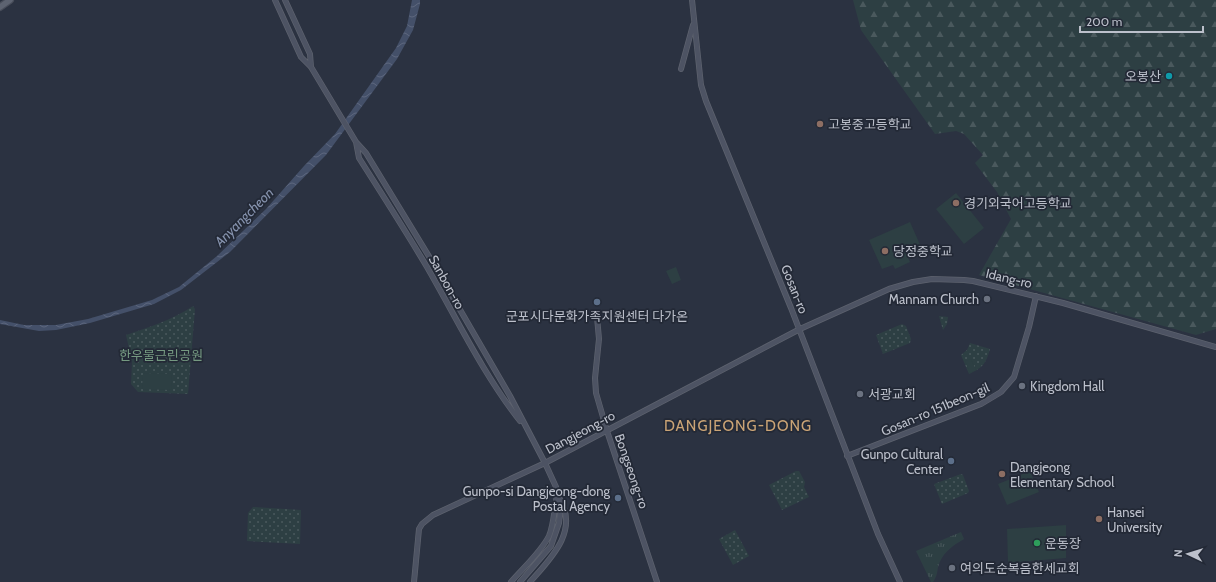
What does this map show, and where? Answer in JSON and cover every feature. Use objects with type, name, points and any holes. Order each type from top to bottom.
[{"type":"main road","points":[[0,7],[10,0]]},
{"type":"street","points":[[275,0],[301,57],[311,67],[355,141]]},
{"type":"street","points":[[285,0],[310,54],[311,67]]},
{"type":"street","name":"Gosan-ro","points":[[692,0],[701,85],[706,101],[800,329],[878,534],[900,582]]},
{"type":"street","points":[[681,69],[694,21]]},
{"type":"street","name":"Sanbon-ro","points":[[355,141],[359,158],[427,268],[503,400],[526,429]]},
{"type":"street","name":"Sanbon-ro","points":[[355,141],[366,153],[433,263],[510,396],[556,487],[560,514],[559,523],[551,546],[520,582]]},
{"type":"street","name":"Idang-ro","points":[[800,329],[888,289],[913,282],[932,279],[968,280],[1036,296],[1216,347]]},
{"type":"street","name":"Gosan-ro 151beon-gil","points":[[848,456],[981,404],[1000,392],[1014,377],[1029,328],[1036,296]]},
{"type":"street","name":"Bongseong-ro","points":[[598,317],[599,339],[595,386],[599,405],[657,582]]},
{"type":"street","name":"Dangjeong-ro","points":[[414,582],[419,529],[422,524],[433,515],[545,463],[800,329]]},
{"type":"street","points":[[511,582],[543,546],[549,536],[557,494]]},
{"type":"street","points":[[530,582],[557,551],[562,541],[566,514],[564,506],[557,494]]},
{"type":"green space","points":[[853,0],[1216,0],[1216,329],[1196,335],[979,275],[1011,219],[997,192],[975,163],[983,155],[964,134],[956,131],[935,134],[861,30]]},
{"type":"green space","points":[[956,193],[984,228],[964,244],[936,209]]},
{"type":"green space","points":[[910,222],[921,247],[906,253],[910,262],[895,269],[893,265],[882,269],[869,240]]},
{"type":"green space","points":[[676,267],[681,280],[672,284],[666,271]]},
{"type":"green space","name":"한우물근린공원","points":[[193,306],[195,309],[188,394],[138,392],[131,384],[132,362],[126,335],[169,319]]},
{"type":"green space","points":[[939,316],[948,317],[947,324],[943,330]]},
{"type":"green space","points":[[902,324],[906,326],[911,339],[910,343],[883,354],[876,335]]},
{"type":"green space","points":[[970,343],[990,349],[983,365],[969,374],[961,355],[967,350]]},
{"type":"green space","points":[[971,359],[976,370],[970,373],[965,361]]},
{"type":"green space","points":[[143,373],[172,374],[171,390],[142,389]]},
{"type":"green space","points":[[796,471],[799,471],[805,482],[804,487],[809,497],[782,510],[769,485]]},
{"type":"green space","points":[[1030,471],[1039,492],[1007,505],[998,484]]},
{"type":"green space","points":[[961,474],[963,475],[969,491],[968,493],[942,504],[934,484]]},
{"type":"green space","points":[[253,507],[301,510],[300,544],[247,541],[248,513]]},
{"type":"green space","name":"운동장","points":[[1066,525],[1066,558],[1008,563],[1007,529]]},
{"type":"green space","points":[[735,530],[749,556],[733,565],[719,539]]},
{"type":"green space","points":[[961,532],[964,539],[945,554],[940,562],[933,582],[931,582],[916,551]]},
{"type":"water","points":[[412,0],[420,0],[420,4],[413,30],[397,59],[326,155],[230,252],[181,290],[154,304],[90,323],[56,330],[39,331],[0,324],[0,320],[24,325],[56,325],[88,319],[152,300],[179,287],[217,256],[266,209],[335,134],[396,48],[407,26]]},
{"type":"place","name":"오봉산","points":[[1169,76]]},
{"type":"place","name":"고봉중고등학교","points":[[820,124]]},
{"type":"place","name":"경기외국어고등학교","points":[[956,203]]},
{"type":"place","name":"당정중학교","points":[[885,251]]},
{"type":"place","name":"Mannam Church","points":[[987,299]]},
{"type":"place","name":"군포시다문화가족지원센터 다가온","points":[[597,302]]},
{"type":"place","name":"Kingdom Hall","points":[[1022,386]]},
{"type":"place","name":"서광교회","points":[[860,394]]},
{"type":"place","name":"Gunpo Cultural Center","points":[[951,461]]},
{"type":"place","name":"Dangjeong Elementary School","points":[[1002,474]]},
{"type":"place","name":"Gunpo-si Dangjeong-dong Postal Agency","points":[[618,498]]},
{"type":"place","name":"Hansei University","points":[[1099,519]]},
{"type":"place","name":"운동장","points":[[1037,543]]},
{"type":"place","name":"여의도순복음한세교회","points":[[952,568]]},
{"type":"district","name":"DANGJEONG-DONG","points":[[738,426]]},
{"type":"water label","name":"Anyangcheon","points":[[244,217]]}]
